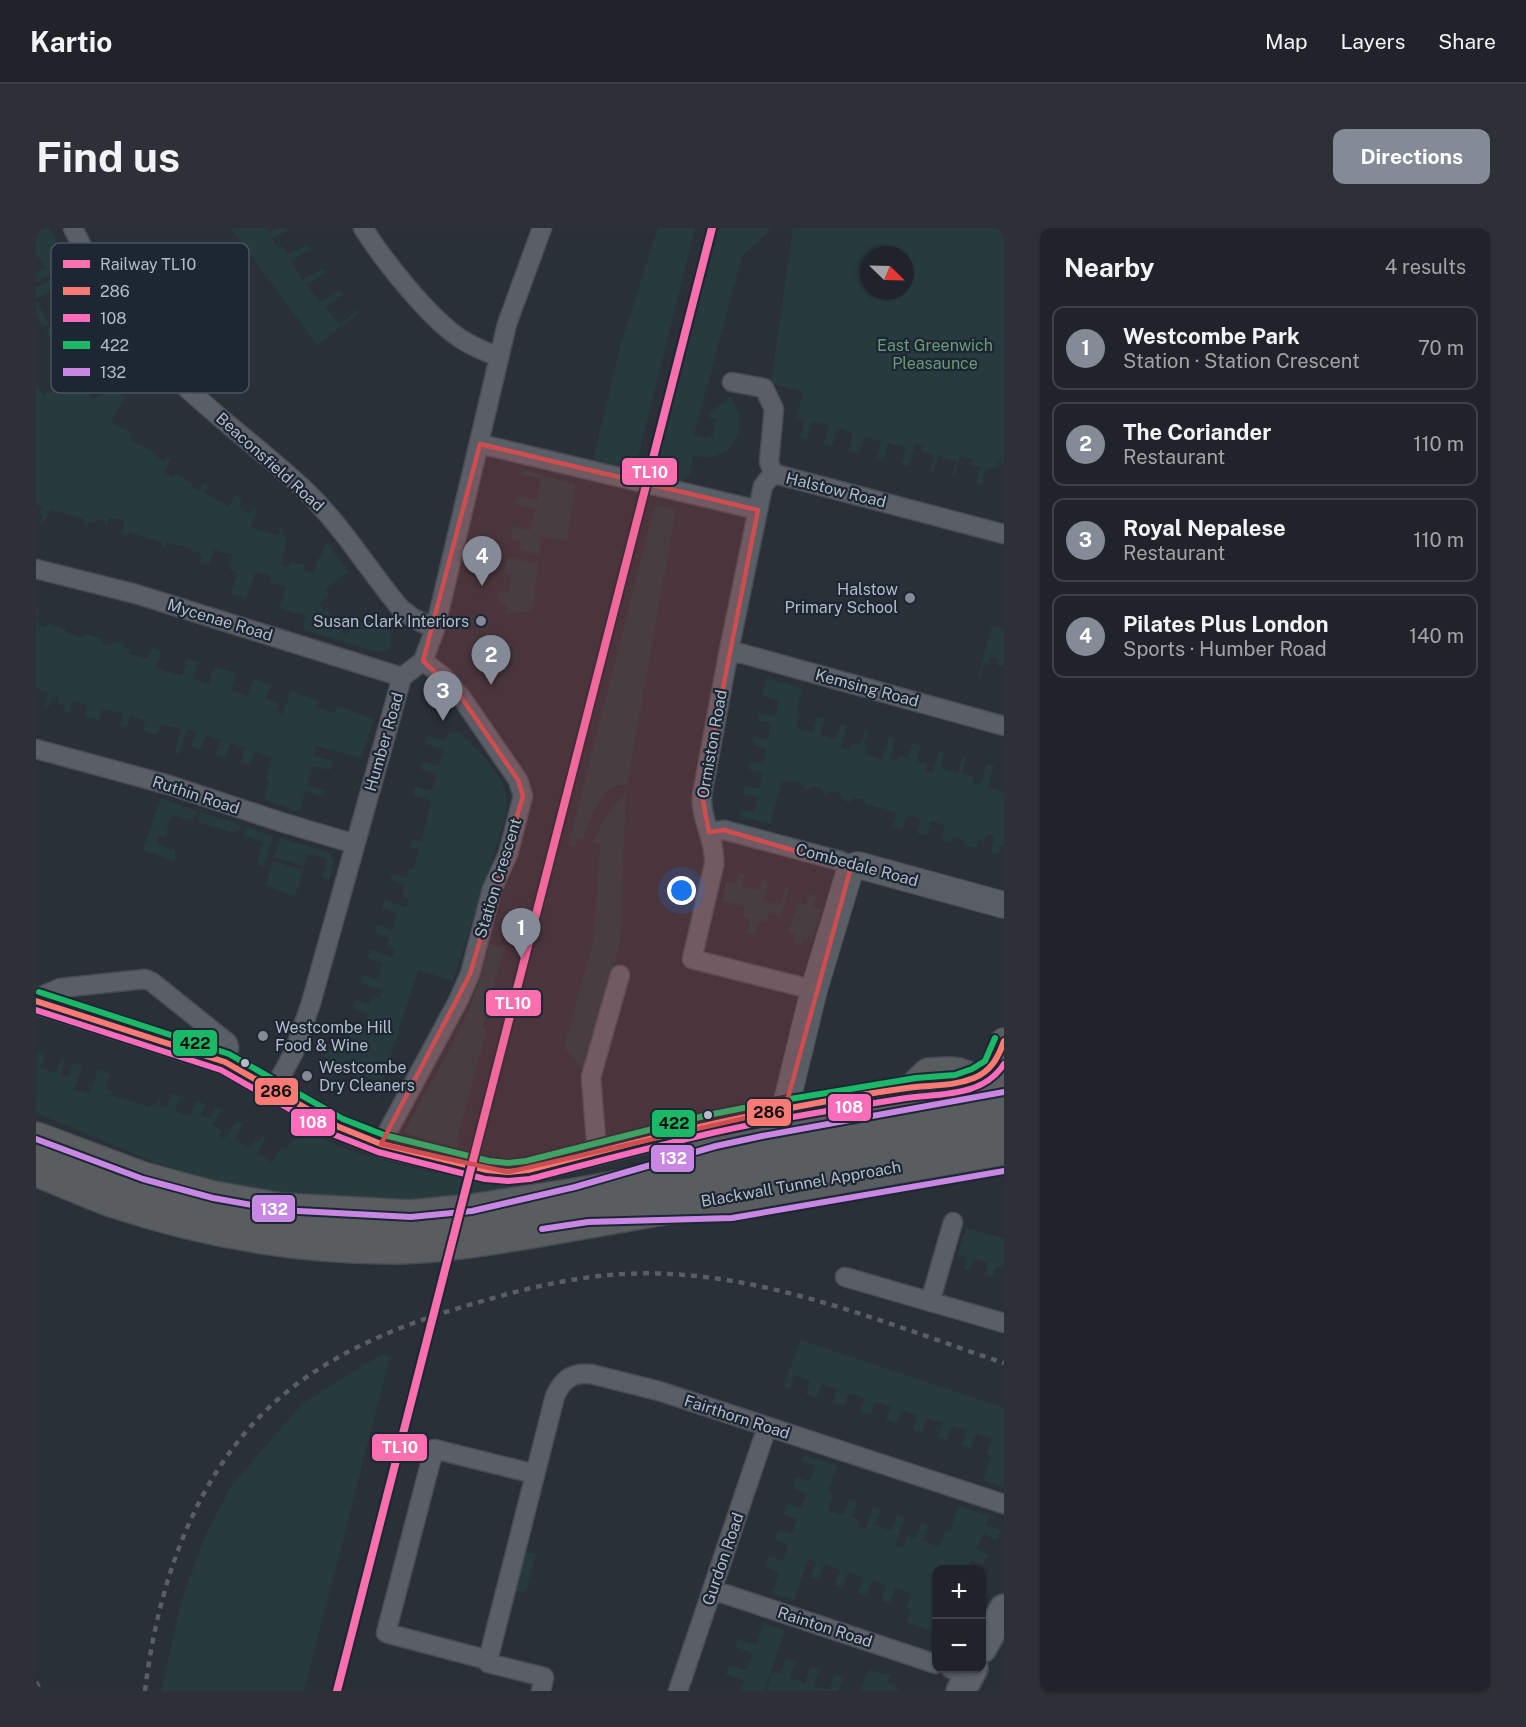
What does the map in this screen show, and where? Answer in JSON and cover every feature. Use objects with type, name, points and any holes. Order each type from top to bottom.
[{"type":"highway","points":[[917,1087],[929,1075],[949,1074],[1004,1091]]},
{"type":"highway","points":[[472,1211],[575,1186],[716,1146],[1004,1091]]},
{"type":"highway","name":"Blackwall Tunnel Approach","points":[[36,1139],[143,1179],[213,1198],[280,1210],[411,1217],[472,1211],[576,1195],[1004,1119]]},
{"type":"highway","name":"Blackwall Tunnel Approach","points":[[36,1169],[111,1199],[178,1220],[254,1236],[321,1245],[401,1247],[466,1241],[588,1222],[1004,1148]]},
{"type":"highway","points":[[588,1222],[732,1218],[1004,1171]]},
{"type":"main road","points":[[986,1640],[1004,1609]]},
{"type":"street","name":"Beaconsfield Road","points":[[73,228],[81,243]]},
{"type":"street","points":[[363,228],[417,298],[444,325],[474,347],[499,357]]},
{"type":"street","points":[[423,661],[435,628],[507,324],[542,228]]},
{"type":"street","points":[[732,382],[764,388],[774,409],[769,462],[774,475]]},
{"type":"street","name":"Beaconsfield Road","points":[[194,393],[328,513],[401,609],[412,618],[435,628]]},
{"type":"street","points":[[480,444],[673,492],[758,510]]},
{"type":"street","name":"Halstow Road","points":[[758,510],[763,486],[774,475],[1004,534]]},
{"type":"street","name":"Ormiston Road","points":[[758,510],[702,795],[702,813],[715,854],[692,959],[814,990]]},
{"type":"street","name":"Mycenae Road","points":[[36,569],[136,594],[402,677]]},
{"type":"street","name":"Kemsing Road","points":[[729,650],[1004,726]]},
{"type":"street","name":"Humber Road","points":[[274,1089],[288,1066],[301,1033],[402,677],[423,661]]},
{"type":"street","name":"Station Crescent","points":[[381,1144],[458,1001],[470,974],[492,889],[508,854],[523,796],[518,780],[461,697],[444,677],[423,661]]},
{"type":"street","name":"Ruthin Road","points":[[36,749],[169,785],[355,844]]},
{"type":"street","name":"Combedale Road","points":[[709,832],[724,830],[841,861],[851,867],[858,865],[1004,905]]},
{"type":"street","points":[[785,1108],[814,990],[851,867]]},
{"type":"street","points":[[597,1152],[591,1077],[620,975]]},
{"type":"street","points":[[225,1062],[230,1048],[228,1043],[152,982],[145,979],[60,988],[44,995],[38,1002],[225,1062],[339,1127],[381,1144],[487,1170],[508,1172],[548,1166],[710,1124],[785,1108],[917,1087]]},
{"type":"street","points":[[969,1079],[989,1069],[998,1058],[1004,1041]]},
{"type":"street","points":[[930,1302],[953,1222]]},
{"type":"street","points":[[844,1276],[1004,1323]]},
{"type":"street","name":"Fairthorn Road","points":[[488,1660],[555,1396],[561,1384],[570,1376],[580,1373],[591,1374],[659,1391],[1004,1504]]},
{"type":"street","name":"Gurdon Road","points":[[678,1691],[767,1427]]},
{"type":"street","points":[[535,1474],[434,1449],[386,1633],[544,1677],[541,1691]]},
{"type":"street","name":"Rainton Road","points":[[712,1590],[932,1663]]},
{"type":"highlighted area","points":[[480,444],[758,510],[702,795],[709,832],[724,830],[851,867],[785,1109],[508,1172],[381,1144],[470,974],[523,796],[518,780],[461,697],[423,661]]},
{"type":"green space","points":[[36,228],[50,228],[58,243],[51,243],[51,274],[36,283],[36,274],[45,268],[36,254]]},
{"type":"green space","points":[[231,228],[267,228],[269,232],[278,228],[291,228],[272,239],[278,248],[282,246],[288,255],[307,245],[310,249],[291,261],[303,280],[323,268],[326,272],[307,285],[320,303],[339,290],[342,294],[326,308],[340,325],[358,310],[360,312],[317,345],[249,252],[249,243],[242,243]]},
{"type":"green space","points":[[658,228],[695,228],[635,470],[593,459],[621,343]]},
{"type":"green space","points":[[719,228],[772,228],[742,256],[694,435],[708,439],[712,437],[716,419],[708,417],[709,413],[731,397],[740,417],[738,436],[727,450],[711,458],[693,456],[690,476],[684,477],[683,481],[654,474]]},
{"type":"green space","name":"East Greenwich Pleasaunce","points":[[793,228],[1004,228],[1004,464],[998,462],[996,468],[986,469],[982,485],[976,484],[980,467],[971,465],[972,459],[960,456],[954,478],[952,477],[956,461],[938,456],[933,473],[930,472],[934,455],[922,452],[923,446],[915,444],[909,466],[902,465],[906,448],[888,443],[884,460],[877,458],[881,441],[864,437],[859,453],[849,451],[853,433],[837,428],[832,446],[824,444],[829,427],[823,423],[812,422],[807,440],[800,438],[805,420],[796,418],[803,392],[771,383]]},
{"type":"green space","points":[[51,279],[51,291],[36,299],[36,288]]},
{"type":"green space","points":[[36,300],[49,324],[43,328],[36,314]]},
{"type":"green space","points":[[51,328],[51,341],[46,331]]},
{"type":"green space","points":[[36,384],[43,395],[51,390],[51,393],[90,393],[93,399],[104,393],[127,393],[111,422],[133,434],[130,440],[157,454],[156,458],[164,462],[167,456],[171,458],[164,473],[173,477],[175,474],[193,484],[191,487],[199,491],[204,484],[208,486],[204,492],[228,507],[236,495],[242,501],[239,507],[249,514],[253,508],[257,510],[250,527],[278,536],[281,528],[284,529],[283,536],[287,538],[281,565],[289,567],[290,562],[305,565],[304,571],[314,574],[326,541],[348,572],[325,589],[329,595],[319,603],[324,610],[326,608],[336,622],[334,624],[338,630],[341,628],[345,634],[377,611],[391,634],[389,650],[378,652],[303,630],[306,616],[280,608],[286,587],[270,582],[271,576],[256,572],[246,598],[231,593],[237,575],[235,571],[229,569],[232,555],[214,550],[209,564],[202,563],[201,566],[199,565],[202,557],[199,556],[200,553],[192,551],[191,548],[166,543],[164,547],[161,546],[162,542],[128,532],[126,536],[122,534],[123,520],[109,518],[105,526],[106,522],[97,519],[96,523],[89,521],[88,525],[83,524],[84,519],[51,510],[42,525],[40,523],[44,515],[39,513],[42,507],[36,504]]},
{"type":"green space","points":[[523,470],[575,484],[567,541],[541,537],[533,611],[506,614],[506,604],[498,603],[500,591],[508,592],[512,575],[504,573],[507,557],[537,563],[539,555],[520,550],[521,542],[511,539],[513,531],[510,530],[511,526],[530,530],[535,509],[515,504],[517,496],[537,500],[541,479],[522,475]]},
{"type":"green space","points":[[655,505],[676,509],[627,786],[618,785],[610,788],[604,794],[583,839],[578,838],[575,848],[568,846]]},
{"type":"green space","points":[[36,608],[40,609],[36,620]]},
{"type":"green space","points":[[36,620],[39,621],[38,625],[46,627],[47,623],[83,638],[85,634],[103,639],[102,643],[110,646],[114,641],[124,644],[123,648],[128,649],[131,646],[129,654],[147,659],[152,648],[161,651],[156,668],[182,676],[188,659],[198,662],[193,679],[209,684],[214,667],[236,673],[231,691],[248,696],[253,679],[271,685],[266,699],[279,704],[276,712],[283,714],[291,691],[318,701],[316,708],[334,713],[337,706],[374,719],[361,758],[316,746],[314,756],[333,761],[330,770],[312,766],[307,786],[325,791],[324,796],[305,791],[300,812],[263,799],[269,781],[266,780],[272,757],[255,752],[250,766],[241,763],[245,748],[231,743],[225,758],[216,755],[221,740],[206,735],[201,750],[191,747],[196,732],[188,729],[179,754],[175,753],[181,729],[160,724],[157,735],[143,731],[145,720],[130,716],[127,727],[121,726],[123,714],[102,709],[99,720],[85,717],[88,705],[73,701],[70,713],[63,711],[65,706],[58,704],[59,698],[52,696],[49,707],[44,706],[48,692],[36,688]]},
{"type":"green space","points":[[992,626],[1004,629],[1004,667],[997,665],[999,659],[991,657],[989,664],[984,663],[981,674],[986,677],[979,675]]},
{"type":"green space","points":[[766,678],[802,688],[796,728],[813,732],[817,717],[824,719],[820,734],[836,739],[841,724],[847,726],[841,748],[850,751],[852,743],[861,745],[865,730],[868,731],[864,745],[867,746],[865,755],[882,760],[889,737],[895,739],[890,758],[892,761],[898,760],[899,756],[908,759],[912,743],[921,746],[917,761],[927,764],[925,772],[932,773],[939,751],[945,753],[941,768],[958,773],[963,757],[966,758],[962,773],[974,777],[973,783],[980,785],[987,764],[994,766],[988,787],[1004,793],[1004,847],[1000,846],[998,854],[991,853],[994,835],[987,833],[984,842],[978,840],[976,848],[964,845],[965,841],[953,837],[951,842],[941,839],[945,825],[931,821],[927,835],[917,833],[921,819],[907,815],[902,829],[893,826],[897,812],[865,804],[865,800],[856,798],[849,802],[843,800],[839,793],[831,791],[824,795],[821,788],[813,786],[806,791],[802,783],[791,781],[782,782],[770,824],[740,816],[741,810],[754,812],[757,797],[743,794],[745,786],[759,789],[762,772],[748,769],[750,761],[764,763],[766,748],[753,745],[754,737],[768,740],[771,723],[758,721],[759,713],[776,716],[779,700],[762,696]]},
{"type":"green space","points":[[457,731],[488,762],[501,781],[507,800],[505,819],[453,981],[418,970],[377,1099],[375,1098],[378,1090],[375,1089],[378,1082],[363,1075],[356,1089],[349,1086],[356,1071],[340,1064],[333,1078],[327,1074],[331,1066],[326,1063],[328,1058],[323,1056],[326,1048],[339,1052],[348,1026],[363,1030],[368,1013],[353,1008],[356,1000],[370,1004],[373,996],[380,998],[382,990],[360,983],[363,975],[378,979],[382,963],[368,958],[370,950],[392,957],[395,949],[387,946],[390,938],[375,934],[377,925],[392,930],[397,913],[382,909],[384,900],[406,907],[409,899],[402,896],[405,884],[390,879],[392,874],[407,878],[409,870],[413,870],[419,850],[410,847],[412,840],[421,842],[432,801],[413,795],[415,787],[432,791],[437,774],[420,769],[422,761],[439,766],[444,749],[426,744],[428,736],[445,741],[448,732],[454,734]]},
{"type":"green space","points":[[626,791],[620,943],[583,1069],[564,1048],[593,942],[600,844],[593,842],[604,819]]},
{"type":"green space","points":[[161,798],[197,811],[195,818],[192,817],[191,820],[172,815],[165,837],[159,836],[157,844],[175,850],[175,861],[143,850]]},
{"type":"green space","points":[[200,812],[241,825],[240,831],[237,830],[236,833],[200,823],[198,819]]},
{"type":"green space","points":[[245,827],[273,836],[264,866],[257,864],[263,842],[244,836]]},
{"type":"green space","points":[[280,838],[329,852],[334,862],[329,880],[322,878],[327,859],[307,854],[304,866],[274,857]]},
{"type":"green space","points":[[273,861],[303,870],[295,897],[266,885]]},
{"type":"green space","points":[[739,873],[745,875],[742,886],[758,890],[762,879],[769,882],[763,900],[771,903],[772,901],[781,904],[786,887],[789,888],[781,916],[769,913],[766,923],[759,922],[755,935],[747,934],[750,919],[743,917],[745,907],[722,901],[726,881],[735,884]]},
{"type":"green space","points":[[809,894],[816,896],[813,907],[821,909],[812,940],[804,938],[801,946],[794,944],[796,935],[788,933],[798,902],[806,905]]},
{"type":"green space","points":[[489,944],[504,948],[483,1028],[487,1029],[457,1139],[459,1142],[457,1150],[404,1132],[465,1017],[475,993]]},
{"type":"green space","points":[[37,1051],[45,1054],[40,1068],[56,1073],[61,1059],[65,1060],[61,1075],[68,1077],[73,1063],[82,1065],[74,1090],[90,1094],[98,1070],[110,1074],[106,1089],[111,1091],[111,1095],[150,1107],[151,1104],[156,1105],[162,1091],[159,1106],[167,1108],[171,1094],[180,1096],[175,1111],[191,1116],[196,1101],[205,1104],[201,1116],[211,1119],[215,1107],[222,1110],[213,1125],[222,1131],[220,1136],[225,1138],[237,1120],[243,1124],[235,1139],[250,1148],[255,1140],[258,1142],[262,1136],[266,1138],[257,1153],[272,1162],[281,1147],[286,1150],[294,1137],[298,1139],[303,1130],[378,1159],[454,1176],[508,1182],[509,1188],[482,1196],[398,1203],[310,1198],[231,1186],[154,1162],[36,1113]]},
{"type":"green space","points":[[966,1228],[1004,1238],[1004,1268],[996,1266],[993,1277],[986,1275],[988,1263],[973,1259],[970,1271],[964,1269],[967,1257],[958,1255]]},
{"type":"green space","points":[[800,1340],[1004,1408],[1004,1488],[983,1480],[991,1455],[987,1454],[992,1438],[976,1433],[971,1448],[962,1445],[966,1430],[952,1426],[947,1440],[938,1438],[943,1423],[927,1418],[922,1432],[913,1429],[917,1415],[902,1410],[897,1424],[886,1420],[891,1407],[875,1402],[871,1415],[860,1412],[864,1398],[849,1393],[844,1406],[833,1403],[837,1389],[822,1384],[817,1397],[806,1394],[810,1380],[794,1375],[790,1389],[784,1387]]},
{"type":"green space","points":[[382,1354],[390,1357],[304,1691],[161,1691],[181,1603],[203,1541],[231,1486],[303,1403]]},
{"type":"green space","points":[[804,1455],[837,1466],[828,1492],[833,1494],[828,1510],[844,1515],[849,1499],[857,1502],[852,1517],[860,1520],[858,1527],[865,1530],[873,1507],[880,1510],[875,1525],[892,1531],[897,1515],[904,1518],[895,1546],[903,1548],[907,1536],[916,1539],[921,1523],[928,1525],[923,1541],[940,1547],[945,1531],[950,1532],[958,1506],[990,1516],[986,1525],[1001,1530],[996,1540],[984,1534],[976,1548],[988,1555],[983,1565],[971,1559],[968,1565],[932,1565],[932,1631],[907,1622],[911,1610],[906,1608],[911,1593],[895,1588],[890,1603],[882,1600],[886,1585],[872,1580],[867,1595],[858,1593],[863,1577],[848,1572],[843,1588],[835,1585],[840,1570],[824,1564],[819,1580],[811,1577],[816,1562],[808,1559],[794,1600],[772,1593],[779,1572],[765,1567],[769,1556],[783,1561],[788,1545],[775,1540],[778,1530],[792,1534],[797,1519],[784,1514],[787,1503],[801,1508],[806,1493],[793,1488],[796,1477],[810,1481],[815,1466],[802,1461]]},
{"type":"green space","points":[[519,1550],[536,1554],[526,1593],[509,1589]]},
{"type":"green space","points":[[764,1623],[784,1631],[764,1691],[740,1691],[744,1680],[726,1674],[729,1665],[747,1671],[753,1653],[735,1647],[738,1639],[756,1645]]},
{"type":"green space","points":[[786,1659],[795,1662],[790,1678],[805,1683],[811,1667],[819,1670],[814,1686],[829,1690],[835,1675],[843,1678],[838,1691],[766,1691],[772,1672],[781,1674]]},
{"type":"green space","points":[[869,1670],[891,1675],[887,1682],[901,1691],[860,1691]]},
{"type":"railway","points":[[145,1691],[161,1603],[174,1560],[191,1519],[212,1479],[237,1443],[266,1410],[301,1381],[341,1356],[407,1325],[476,1303],[548,1284],[596,1276],[670,1274],[712,1278],[797,1295],[1004,1363]]},
{"type":"railway","points":[[36,1682],[41,1691]]},
{"type":"rail line","name":"TL10","points":[[337,1691],[712,228]]},
{"type":"transit line","name":"422","points":[[39,992],[229,1054],[343,1119],[384,1135],[489,1161],[508,1163],[526,1161],[708,1115],[784,1100],[916,1078],[955,1075],[985,1061],[995,1038]]},
{"type":"transit line","name":"286","points":[[36,1001],[225,1062],[339,1127],[381,1144],[487,1170],[508,1172],[528,1170],[752,1115],[866,1094],[967,1081],[989,1068],[1004,1041]]},
{"type":"transit line","name":"108","points":[[36,1010],[221,1070],[335,1135],[378,1152],[485,1179],[508,1181],[530,1179],[759,1123],[971,1089],[995,1075],[1004,1064]]},
{"type":"transit line","name":"132","points":[[36,1139],[143,1179],[213,1198],[280,1210],[411,1217],[472,1211],[575,1187],[716,1146],[762,1136],[1004,1092]]},
{"type":"transit line","name":"132","points":[[542,1229],[588,1222],[732,1218],[1004,1171]]},
{"type":"place","name":"Pilates Plus London","points":[[482,586]]},
{"type":"place","name":"Halstow Primary School","points":[[910,598]]},
{"type":"place","name":"Susan Clark Interiors","points":[[481,621]]},
{"type":"place","name":"The Coriander","points":[[491,685]]},
{"type":"place","name":"Royal Nepalese","points":[[443,721]]},
{"type":"place","name":"Westcombe Park","points":[[521,958]]},
{"type":"place","name":"Westcombe Hill Food & Wine","points":[[263,1036]]},
{"type":"place","name":"Westcombe Dry Cleaners","points":[[307,1076]]}]
